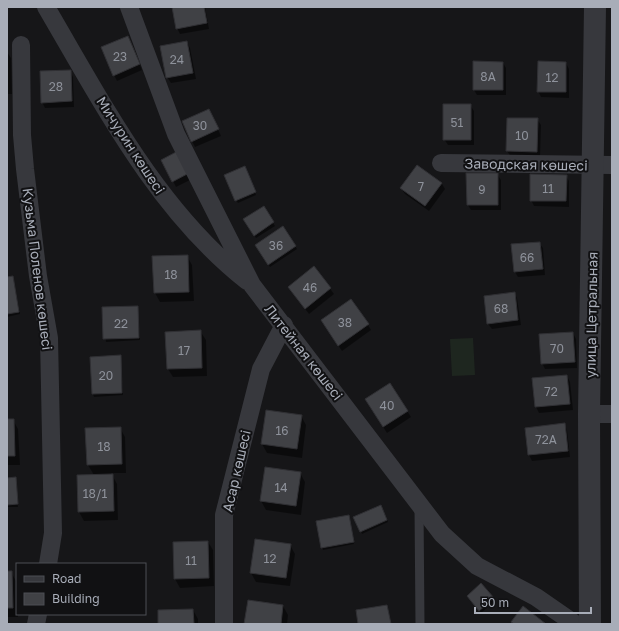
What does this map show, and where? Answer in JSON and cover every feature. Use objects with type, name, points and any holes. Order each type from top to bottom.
[{"type":"street","name":"Мичурин көшесі","points":[[46,7],[147,174],[183,219],[233,270],[252,285]]},
{"type":"street","name":"Литейная көшесі","points":[[130,7],[176,134],[252,285],[442,534],[477,566],[536,597],[575,624]]},
{"type":"street","name":"улица Цетральная","points":[[590,624],[589,414],[602,164],[595,7]]},
{"type":"street","name":"Кузьма Поленов көшесі","points":[[21,45],[22,135],[25,169],[38,276],[49,338],[53,532],[48,563]]},
{"type":"street","name":"Заводская көшесі","points":[[441,163],[602,164]]},
{"type":"street","name":"Асар көшесі","points":[[224,624],[224,515],[261,369],[284,325]]},
{"type":"street","points":[[589,414],[612,414]]},
{"type":"lane","points":[[419,504],[420,624]]},
{"type":"shaded area","points":[[473,338],[475,375],[452,376],[450,339]]},
{"type":"building","points":[[172,7],[204,7],[207,23],[176,29]]},
{"type":"building","points":[[128,36],[140,64],[113,76],[101,47]]},
{"type":"building","points":[[187,41],[193,73],[166,78],[160,46]]},
{"type":"building","points":[[473,61],[503,62],[503,90],[473,90]]},
{"type":"building","points":[[538,61],[566,62],[566,92],[537,92]]},
{"type":"building","points":[[71,70],[72,101],[41,103],[40,71]]},
{"type":"building","points":[[443,104],[471,104],[471,140],[443,140]]},
{"type":"building","points":[[209,109],[219,129],[191,142],[182,121]]},
{"type":"building","points":[[507,118],[538,118],[537,152],[506,151]]},
{"type":"building","points":[[178,151],[189,173],[172,182],[161,160]]},
{"type":"building","points":[[417,165],[442,183],[425,206],[400,188]]},
{"type":"building","points":[[245,166],[256,192],[235,201],[224,175]]},
{"type":"building","points":[[466,173],[498,173],[498,205],[467,205]]},
{"type":"building","points":[[530,174],[567,175],[566,201],[530,201]]},
{"type":"building","points":[[264,206],[274,222],[254,236],[243,219]]},
{"type":"building","points":[[283,226],[296,246],[268,265],[255,245]]},
{"type":"building","points":[[540,242],[543,269],[514,272],[511,244]]},
{"type":"building","points":[[188,255],[189,292],[154,293],[152,256]]},
{"type":"building","points":[[314,266],[331,288],[305,309],[288,287]]},
{"type":"building","points":[[13,276],[19,312],[7,314],[7,277]]},
{"type":"building","points":[[515,292],[518,320],[487,324],[484,296]]},
{"type":"building","points":[[351,299],[369,324],[338,346],[321,320]]},
{"type":"building","points":[[138,306],[139,338],[103,339],[102,307]]},
{"type":"building","points":[[201,330],[202,368],[167,369],[165,332]]},
{"type":"building","points":[[573,332],[575,362],[541,364],[539,334]]},
{"type":"building","points":[[121,355],[122,393],[92,394],[90,357]]},
{"type":"building","points":[[567,375],[570,404],[535,407],[532,378]]},
{"type":"building","points":[[390,383],[408,411],[383,427],[365,399]]},
{"type":"building","points":[[266,410],[302,415],[297,449],[261,444]]},
{"type":"building","points":[[7,419],[14,419],[15,456],[7,456]]},
{"type":"building","points":[[565,423],[568,451],[528,455],[525,428]]},
{"type":"building","points":[[121,427],[122,464],[87,465],[85,428]]},
{"type":"building","points":[[265,467],[301,472],[296,506],[260,501]]},
{"type":"building","points":[[113,474],[114,511],[78,512],[77,475]]},
{"type":"building","points":[[16,477],[18,504],[7,505],[7,478]]},
{"type":"building","points":[[381,505],[387,520],[360,532],[353,517]]},
{"type":"building","points":[[349,515],[354,542],[321,548],[316,521]]},
{"type":"building","points":[[255,539],[291,544],[286,578],[250,573]]},
{"type":"building","points":[[208,541],[209,578],[174,579],[173,542]]},
{"type":"building","points":[[7,571],[12,571],[13,608],[7,608]]},
{"type":"building","points":[[481,583],[494,598],[479,611],[467,596]]},
{"type":"building","points":[[248,600],[283,605],[281,624],[244,624]]},
{"type":"building","points":[[387,605],[391,624],[358,624],[356,610]]},
{"type":"building","points":[[523,606],[546,624],[514,624],[511,622]]},
{"type":"building","points":[[193,609],[194,624],[158,624],[158,610]]}]
